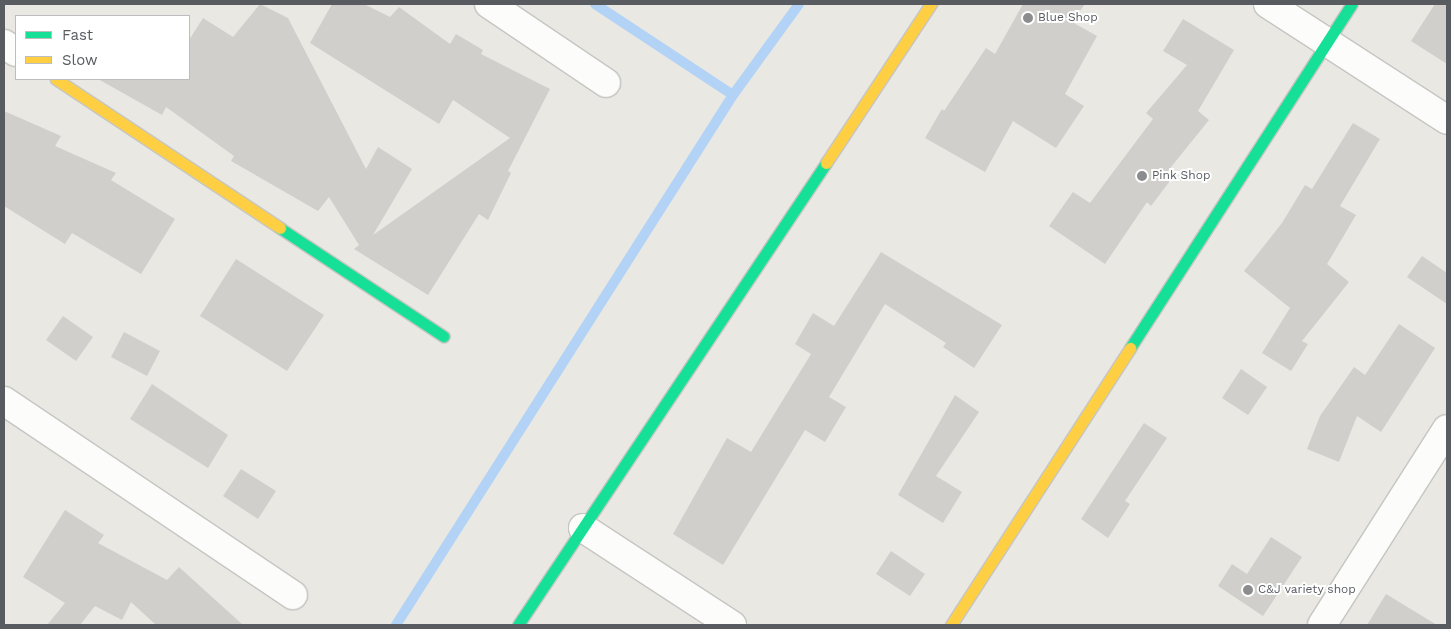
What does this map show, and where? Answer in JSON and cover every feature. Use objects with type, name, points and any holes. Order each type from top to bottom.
[{"type":"street","points":[[489,4],[606,83]]},
{"type":"street","points":[[518,625],[931,4]]},
{"type":"street","points":[[1268,4],[1447,120]]},
{"type":"street","points":[[951,625],[1352,4]]},
{"type":"street","points":[[4,44],[15,51]]},
{"type":"street","points":[[58,80],[443,336]]},
{"type":"street","points":[[4,401],[293,595]]},
{"type":"street","points":[[1322,625],[1447,429]]},
{"type":"street","points":[[583,528],[732,625]]},
{"type":"building","points":[[260,4],[288,18],[366,169],[378,147],[412,169],[373,235],[510,138],[453,100],[439,124],[310,43],[332,4],[364,4],[390,17],[399,7],[450,44],[456,34],[483,50],[481,54],[550,89],[508,171],[511,173],[488,220],[479,214],[428,295],[354,249],[359,245],[329,197],[318,211],[231,161],[234,156],[166,107],[162,115],[100,80],[190,80],[190,38],[203,18],[233,37]]},
{"type":"building","points":[[1023,4],[1085,4],[1072,22],[1097,36],[1065,94],[1084,106],[1056,148],[1013,121],[985,172],[925,138],[942,109],[944,111],[986,48],[995,54]]},
{"type":"building","points":[[1435,4],[1447,4],[1447,64],[1411,41]]},
{"type":"building","points":[[1183,19],[1234,50],[1198,111],[1209,120],[1167,172],[1173,177],[1151,206],[1147,202],[1105,264],[1049,226],[1073,192],[1090,203],[1153,119],[1146,113],[1187,65],[1163,51]]},
{"type":"building","points":[[4,111],[61,136],[55,146],[116,173],[111,180],[175,219],[141,274],[72,233],[65,244],[4,206]]},
{"type":"building","points":[[1353,123],[1380,139],[1340,206],[1356,215],[1327,264],[1349,282],[1302,341],[1308,344],[1291,371],[1262,353],[1290,308],[1244,271],[1282,223],[1305,185],[1312,189]]},
{"type":"building","points":[[881,252],[1002,325],[974,368],[943,347],[946,343],[885,304],[829,397],[846,407],[825,442],[805,430],[723,565],[673,534],[727,438],[751,452],[811,354],[795,344],[813,313],[834,326]]},
{"type":"building","points":[[1422,256],[1447,273],[1447,304],[1407,277]]},
{"type":"building","points":[[236,259],[324,315],[287,371],[200,316]]},
{"type":"building","points":[[63,316],[93,337],[76,361],[46,340]]},
{"type":"building","points":[[1399,324],[1435,348],[1381,432],[1357,416],[1339,462],[1307,449],[1320,416],[1354,367],[1365,375]]},
{"type":"building","points":[[124,332],[160,351],[147,376],[111,357]]},
{"type":"building","points":[[1241,369],[1267,387],[1248,415],[1222,398]]},
{"type":"building","points":[[152,384],[228,435],[208,468],[130,419]]},
{"type":"building","points":[[955,395],[979,412],[936,476],[962,492],[943,523],[898,495]]},
{"type":"building","points":[[1144,423],[1167,438],[1125,501],[1130,504],[1108,538],[1081,519]]},
{"type":"building","points":[[241,469],[276,491],[258,519],[223,496]]},
{"type":"building","points":[[65,510],[104,535],[98,543],[167,580],[179,567],[243,625],[156,625],[131,602],[122,620],[95,606],[80,625],[47,625],[65,603],[23,577]]},
{"type":"building","points":[[1271,537],[1302,557],[1263,616],[1218,586],[1232,564],[1247,574]]},
{"type":"building","points":[[891,551],[925,574],[910,596],[876,574]]},
{"type":"building","points":[[1386,594],[1437,625],[1367,625]]},
{"type":"waterway","points":[[595,4],[733,95]]},
{"type":"waterway","points":[[396,625],[733,95],[799,4]]},
{"type":"traffic: fast","points":[[1130,348],[1352,4]]},
{"type":"traffic: fast","points":[[518,625],[826,163]]},
{"type":"traffic: fast","points":[[280,228],[443,336]]},
{"type":"traffic: slow","points":[[826,163],[931,4]]},
{"type":"traffic: slow","points":[[58,80],[280,228]]},
{"type":"traffic: slow","points":[[951,625],[1130,348]]},
{"type":"place","name":"Blue Shop","points":[[1028,18]]},
{"type":"place","name":"Pink Shop","points":[[1142,176]]},
{"type":"place","name":"C&J variety shop","points":[[1248,590]]}]
